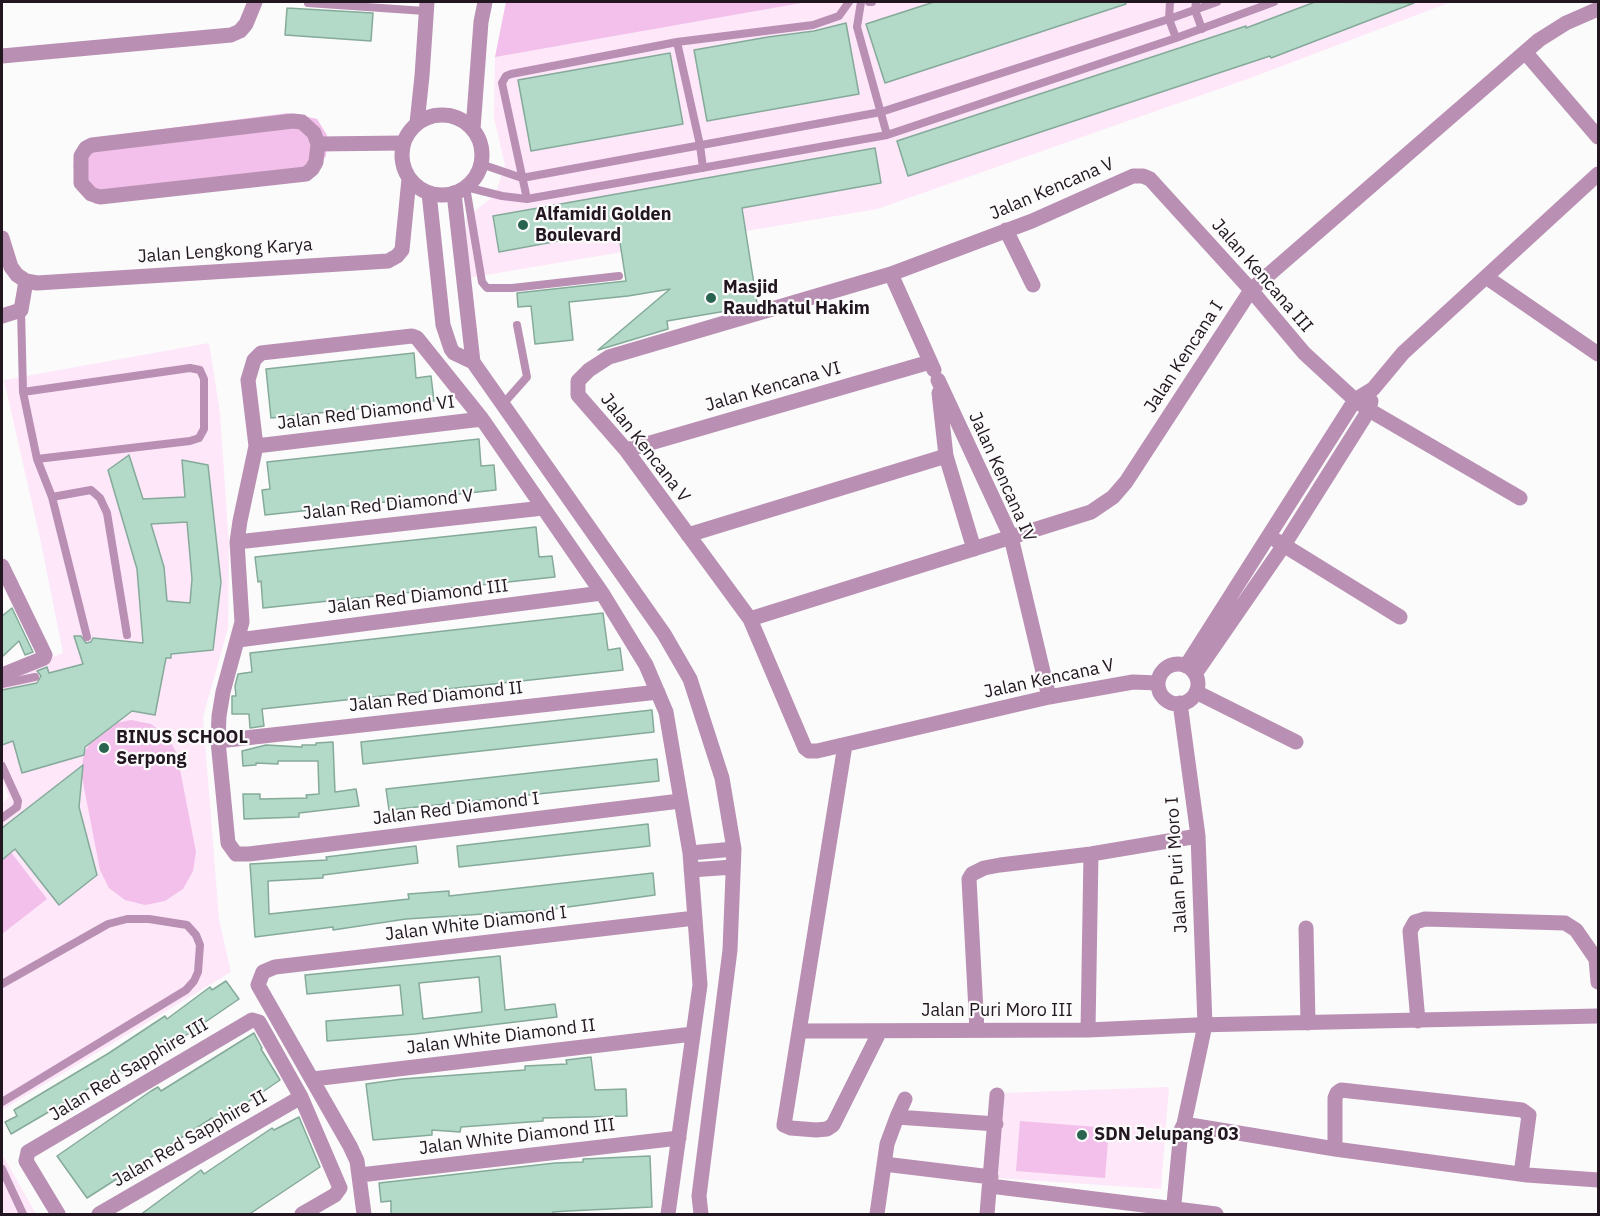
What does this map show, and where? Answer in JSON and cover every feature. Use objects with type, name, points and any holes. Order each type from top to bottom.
[{"type":"street","points":[[2,56],[231,35],[240,31],[246,24],[255,2]]},
{"type":"street","points":[[473,129],[481,22],[485,2]]},
{"type":"street","points":[[417,123],[426,6]]},
{"type":"street","name":"Jalan Kencana I","points":[[750,620],[1091,512],[1113,497],[1126,482],[1251,290],[1539,40],[1566,23],[1599,9]]},
{"type":"street","points":[[1525,52],[1599,137]]},
{"type":"street","points":[[446,115],[464,121],[473,129],[482,149],[481,164],[473,179],[460,190],[442,195],[429,193],[409,179],[403,168],[401,155],[408,132],[417,123],[428,117],[446,115]]},
{"type":"street","points":[[293,121],[302,122],[314,133],[318,144],[316,162],[306,174],[100,196],[85,190],[80,177],[81,156],[86,148],[92,145],[293,121]]},
{"type":"street","points":[[318,144],[403,143]]},
{"type":"street","points":[[1191,670],[1269,536],[1355,400],[1373,389],[1403,353],[1599,174]]},
{"type":"street","name":"Jalan Kencana V","points":[[1143,176],[1133,176],[1006,230],[891,274],[609,357],[589,370],[578,381],[578,395],[626,450],[750,620],[805,748],[809,751],[817,752],[1049,697],[1154,680]]},
{"type":"street","name":"Jalan Kencana III","points":[[1143,176],[1149,179],[1251,290],[1304,353],[1355,400],[1520,498]]},
{"type":"street","name":"Jalan Lengkong Karya","points":[[26,281],[37,283],[388,261],[402,250],[409,179]]},
{"type":"street","points":[[460,190],[464,279],[473,362],[664,634],[690,679],[722,778],[734,849],[730,950],[699,1197],[701,1215]]},
{"type":"street","points":[[429,193],[444,328],[454,353],[473,362]]},
{"type":"street","points":[[1006,230],[1033,285]]},
{"type":"street","points":[[2,238],[11,267],[17,276],[26,281],[21,316],[2,316]]},
{"type":"street","name":"Jalan Kencana IV","points":[[891,274],[1011,537],[1049,697]]},
{"type":"street","points":[[1486,277],[1599,354]]},
{"type":"street","points":[[438,281],[464,279]]},
{"type":"street","points":[[219,741],[219,716],[223,692],[242,622],[237,542],[256,446],[248,380],[249,369],[261,353],[412,336],[421,341],[482,419],[602,593],[646,665],[666,712],[690,853],[699,985],[668,1215]]},
{"type":"street","name":"Jalan Kencana VI","points":[[626,450],[930,362]]},
{"type":"street","name":"Jalan Kencana IV","points":[[938,380],[946,456],[974,549]]},
{"type":"street","points":[[1191,670],[1284,545],[1369,410],[1373,389]]},
{"type":"street","name":"Jalan Red Diamond VI","points":[[256,446],[482,419]]},
{"type":"street","points":[[688,535],[946,456]]},
{"type":"street","name":"Jalan Red Diamond V","points":[[237,542],[543,508]]},
{"type":"street","points":[[1269,536],[1400,617]]},
{"type":"street","points":[[2,566],[45,655],[45,658],[2,675]]},
{"type":"street","name":"Jalan Red Diamond III","points":[[238,640],[602,593]]},
{"type":"street","points":[[1177,664],[1191,670],[1198,686],[1190,700],[1180,703],[1172,702],[1164,698],[1154,680],[1168,667],[1177,664]]},
{"type":"street","name":"Jalan Red Diamond II","points":[[219,741],[658,692]]},
{"type":"street","points":[[1196,692],[1296,742]]},
{"type":"street","name":"Jalan Puri Moro I","points":[[1173,1212],[1181,1130],[1184,1124],[1200,1025],[1198,836],[1180,703]]},
{"type":"street","name":"Jalan Red Diamond I","points":[[219,741],[228,843],[236,854],[680,801]]},
{"type":"street","points":[[845,745],[784,1125],[790,1128],[816,1130],[827,1129],[833,1125],[880,1031]]},
{"type":"street","points":[[977,1030],[969,879],[972,874],[984,868],[1000,865],[1092,854],[1198,836]]},
{"type":"street","points":[[690,853],[734,849]]},
{"type":"street","points":[[1088,1030],[1092,854]]},
{"type":"street","points":[[691,870],[733,867]]},
{"type":"street","name":"Jalan White Diamond I","points":[[313,1079],[258,984],[263,972],[275,967],[695,918]]},
{"type":"street","points":[[1418,1021],[1410,931],[1415,922],[1425,919],[1565,923],[1576,930],[1596,959],[1599,982]]},
{"type":"street","points":[[1306,928],[1308,1023]]},
{"type":"street","name":"Jalan Puri Moro III","points":[[799,1031],[1088,1030],[1200,1025],[1599,1016]]},
{"type":"street","name":"Jalan Red Sapphire III","points":[[58,1215],[26,1161],[26,1155],[252,1020],[259,1022],[302,1097]]},
{"type":"street","name":"Jalan White Diamond II","points":[[313,1079],[693,1034]]},
{"type":"street","points":[[313,1079],[350,1146],[360,1175],[364,1215]]},
{"type":"street","points":[[1335,1149],[1335,1098],[1341,1090],[1527,1112],[1529,1115],[1521,1174]]},
{"type":"street","points":[[987,1215],[997,1095]]},
{"type":"street","points":[[302,1097],[340,1188],[338,1192],[302,1215]]},
{"type":"street","name":"Jalan Red Sapphire II","points":[[99,1215],[302,1097]]},
{"type":"street","points":[[876,1215],[887,1144],[905,1099]]},
{"type":"street","points":[[897,1117],[996,1124]]},
{"type":"street","points":[[1184,1124],[1335,1149],[1521,1174],[1599,1180]]},
{"type":"street","name":"Jalan White Diamond III","points":[[360,1175],[679,1138]]},
{"type":"street","points":[[884,1164],[1173,1212],[1216,1215]]},
{"type":"lane","points":[[527,199],[502,82],[506,76],[677,42],[813,25],[839,16],[849,2]]},
{"type":"lane","points":[[861,2],[857,25],[887,135]]},
{"type":"lane","points":[[1170,2],[1169,19],[1176,38]]},
{"type":"lane","points":[[481,164],[522,178],[880,112],[1169,19],[1195,6],[1217,2]]},
{"type":"lane","points":[[619,276],[512,288],[487,288],[482,282],[460,190],[527,199],[887,135],[1176,38],[1274,2]]},
{"type":"lane","points":[[308,3],[426,6]]},
{"type":"lane","points":[[1195,6],[1202,28]]},
{"type":"lane","points":[[677,42],[704,168]]},
{"type":"lane","points":[[21,316],[23,392],[37,459],[52,497],[87,637]]},
{"type":"lane","points":[[502,405],[527,377],[517,325]]},
{"type":"lane","points":[[23,392],[190,368],[200,370],[204,380],[204,429],[199,438],[37,459]]},
{"type":"lane","points":[[52,497],[91,490],[100,498],[106,513],[127,635]]},
{"type":"lane","points":[[2,684],[35,677]]},
{"type":"lane","points":[[2,766],[18,801],[17,807],[2,818]]},
{"type":"lane","points":[[2,984],[108,924],[127,919],[148,919],[187,925],[196,935],[200,945],[198,972],[195,981],[186,990],[2,1102]]},
{"type":"lane","points":[[2,1168],[23,1215]]},
{"type":"shaded area","points":[[506,2],[1451,2],[1253,77],[877,209],[468,278],[466,218],[495,195],[505,165],[494,118],[495,57]]},
{"type":"shaded area","points":[[506,2],[807,2],[495,57]]},
{"type":"shaded area","points":[[288,113],[317,119],[327,135],[326,156],[307,181],[95,204],[78,187],[73,165],[83,147],[124,134]]},
{"type":"shaded area","name":"BINUS SCHOOL Serpong","points":[[209,343],[220,413],[229,546],[228,628],[203,717],[219,919],[231,972],[2,1110],[2,803],[9,797],[2,780],[2,678],[63,653],[4,380]]},
{"type":"shaded area","points":[[131,720],[151,724],[168,737],[177,754],[196,852],[193,871],[183,889],[165,901],[145,905],[125,900],[109,888],[100,870],[81,772],[84,753],[95,735],[111,724]]},
{"type":"shaded area","points":[[6,846],[47,899],[2,934],[2,850]]},
{"type":"shaded area","name":"SDN Jelupang 03","points":[[1169,1087],[1161,1189],[997,1178],[1003,1093]]},
{"type":"shaded area","points":[[1020,1121],[1109,1128],[1105,1178],[1016,1171]]},
{"type":"shaded area","points":[[2,1154],[36,1214],[2,1214]]},
{"type":"building","points":[[934,2],[1125,2],[1126,4],[885,83],[866,24]]},
{"type":"building","points":[[1315,2],[1414,3],[1271,58],[1270,56],[908,176],[897,141],[1246,26],[1246,28]]},
{"type":"building","points":[[287,8],[373,13],[371,41],[285,35]]},
{"type":"building","points":[[846,23],[859,94],[707,121],[694,50],[814,31]]},
{"type":"building","points":[[670,53],[683,124],[531,151],[518,80]]},
{"type":"building","points":[[875,148],[881,183],[742,208],[757,303],[738,309],[667,321],[668,329],[598,350],[670,289],[569,302],[573,340],[535,344],[531,306],[518,307],[517,293],[626,281],[618,230],[499,252],[493,216]]},
{"type":"building","points":[[414,353],[416,378],[431,376],[434,401],[271,418],[266,369]]},
{"type":"building","points":[[479,439],[481,466],[494,465],[496,490],[265,515],[262,490],[270,489],[267,462]]},
{"type":"building","points":[[129,455],[143,499],[185,497],[182,460],[208,465],[221,582],[213,650],[171,654],[171,658],[166,658],[155,715],[132,711],[85,747],[84,755],[22,773],[13,741],[2,745],[2,690],[37,683],[41,676],[37,671],[47,667],[49,673],[83,664],[74,636],[81,636],[86,643],[91,642],[93,638],[143,643],[137,569],[108,470]],"holes":[[[187,522],[192,579],[190,603],[167,601],[164,567],[151,524]]]},
{"type":"building","points":[[536,527],[539,557],[552,556],[555,577],[263,608],[261,581],[258,582],[255,557]]},
{"type":"building","points":[[12,608],[33,652],[25,655],[19,641],[2,657],[2,616]]},
{"type":"building","points":[[603,613],[608,650],[620,648],[623,670],[262,709],[264,726],[250,728],[249,714],[232,714],[232,696],[236,696],[235,686],[238,674],[252,672],[250,653]]},
{"type":"building","points":[[652,710],[654,732],[363,764],[361,742]]},
{"type":"building","points":[[333,742],[335,792],[356,789],[359,806],[299,813],[299,817],[244,819],[243,794],[260,794],[260,799],[307,798],[306,795],[319,794],[318,761],[278,761],[278,764],[256,763],[256,765],[243,766],[242,751],[266,745],[302,747],[302,745]]},
{"type":"building","points":[[657,759],[659,781],[389,810],[386,789]]},
{"type":"building","points":[[83,765],[79,807],[97,875],[59,905],[15,849],[2,860],[2,828]]},
{"type":"building","points":[[648,824],[650,846],[459,867],[457,846]]},
{"type":"building","points":[[416,846],[418,863],[323,875],[323,878],[268,881],[269,914],[409,899],[408,894],[449,891],[449,896],[653,873],[655,895],[546,910],[406,919],[333,930],[333,927],[255,937],[250,864],[327,860],[326,857]]},
{"type":"building","points":[[500,956],[505,1010],[555,1004],[557,1017],[415,1034],[327,1041],[326,1021],[403,1015],[400,985],[307,994],[305,975]],"holes":[[[479,977],[482,1012],[423,1019],[419,983]]]},
{"type":"building","points":[[226,981],[239,999],[185,1036],[182,1033],[122,1073],[120,1070],[11,1134],[5,1122],[17,1116],[14,1110],[109,1053],[165,1016],[167,1019],[210,987],[212,990]]},
{"type":"building","points":[[254,1033],[280,1080],[216,1124],[212,1118],[87,1198],[57,1156],[151,1091],[158,1087],[161,1091]]},
{"type":"building","points":[[591,1057],[595,1090],[626,1089],[627,1116],[543,1118],[543,1121],[461,1127],[460,1132],[432,1130],[432,1135],[373,1140],[366,1084],[402,1079],[525,1070],[525,1066],[567,1064],[566,1060]]},
{"type":"building","points":[[299,1117],[320,1167],[248,1215],[140,1215],[201,1170],[204,1174],[272,1128],[274,1130]]},
{"type":"building","points":[[650,1156],[652,1207],[553,1212],[553,1215],[391,1215],[391,1201],[381,1202],[379,1183],[555,1163],[583,1162],[583,1159]]},
{"type":"place","name":"Alfamidi Golden Boulevard","points":[[523,225]]},
{"type":"place","name":"Masjid Raudhatul Hakim","points":[[711,298]]},
{"type":"place","name":"BINUS SCHOOL Serpong","points":[[104,748]]},
{"type":"place","name":"SDN Jelupang 03","points":[[1082,1135]]}]
